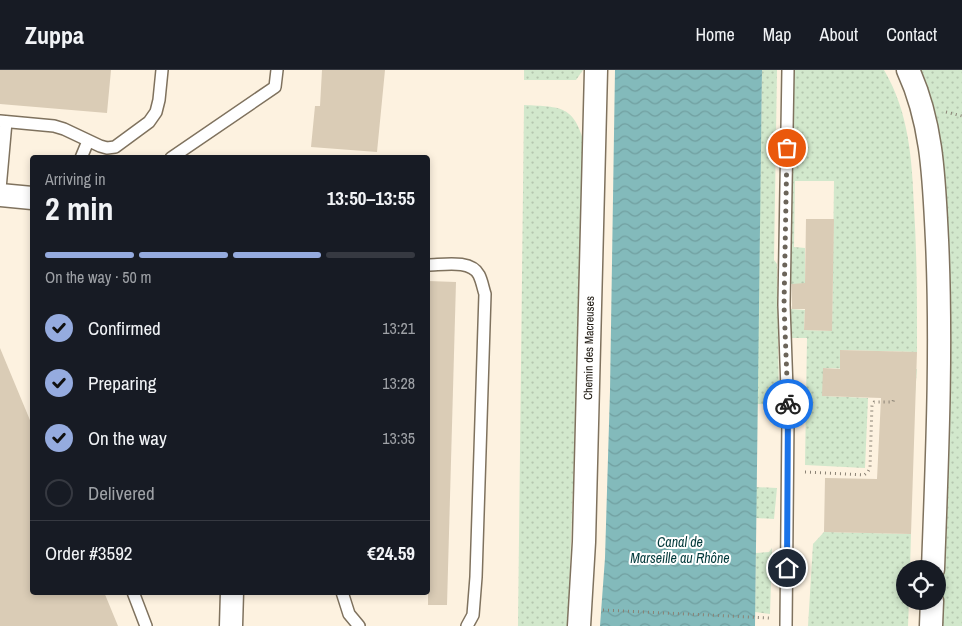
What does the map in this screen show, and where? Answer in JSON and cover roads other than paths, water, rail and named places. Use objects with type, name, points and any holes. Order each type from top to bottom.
[{"type":"street","name":"Chemin des Macreuses","points":[[579,626],[584,542],[596,70]]},
{"type":"street","points":[[908,70],[917,89],[931,148],[936,216],[939,323],[933,560]]},
{"type":"street","points":[[0,195],[30,198]]},
{"type":"street","points":[[231,626],[232,595]]},
{"type":"street","points":[[931,626],[932,610]]},
{"type":"lane","points":[[0,189],[3,122],[54,126],[100,146],[107,148],[115,147],[149,122],[156,112],[160,100],[162,70]]},
{"type":"lane","points":[[175,155],[275,87],[277,70]]},
{"type":"lane","points":[[786,626],[788,418],[784,305],[788,70]]},
{"type":"lane","points":[[82,155],[88,140]]},
{"type":"lane","points":[[430,265],[470,267],[478,274],[485,294],[476,577],[473,615],[468,626]]},
{"type":"lane","points":[[134,595],[146,626]]},
{"type":"lane","points":[[343,595],[349,614],[359,626]]},
{"type":"water","name":"Canal de Marseille au Rhône","points":[[615,70],[762,70],[755,626],[600,626],[605,558],[610,391]]}]
